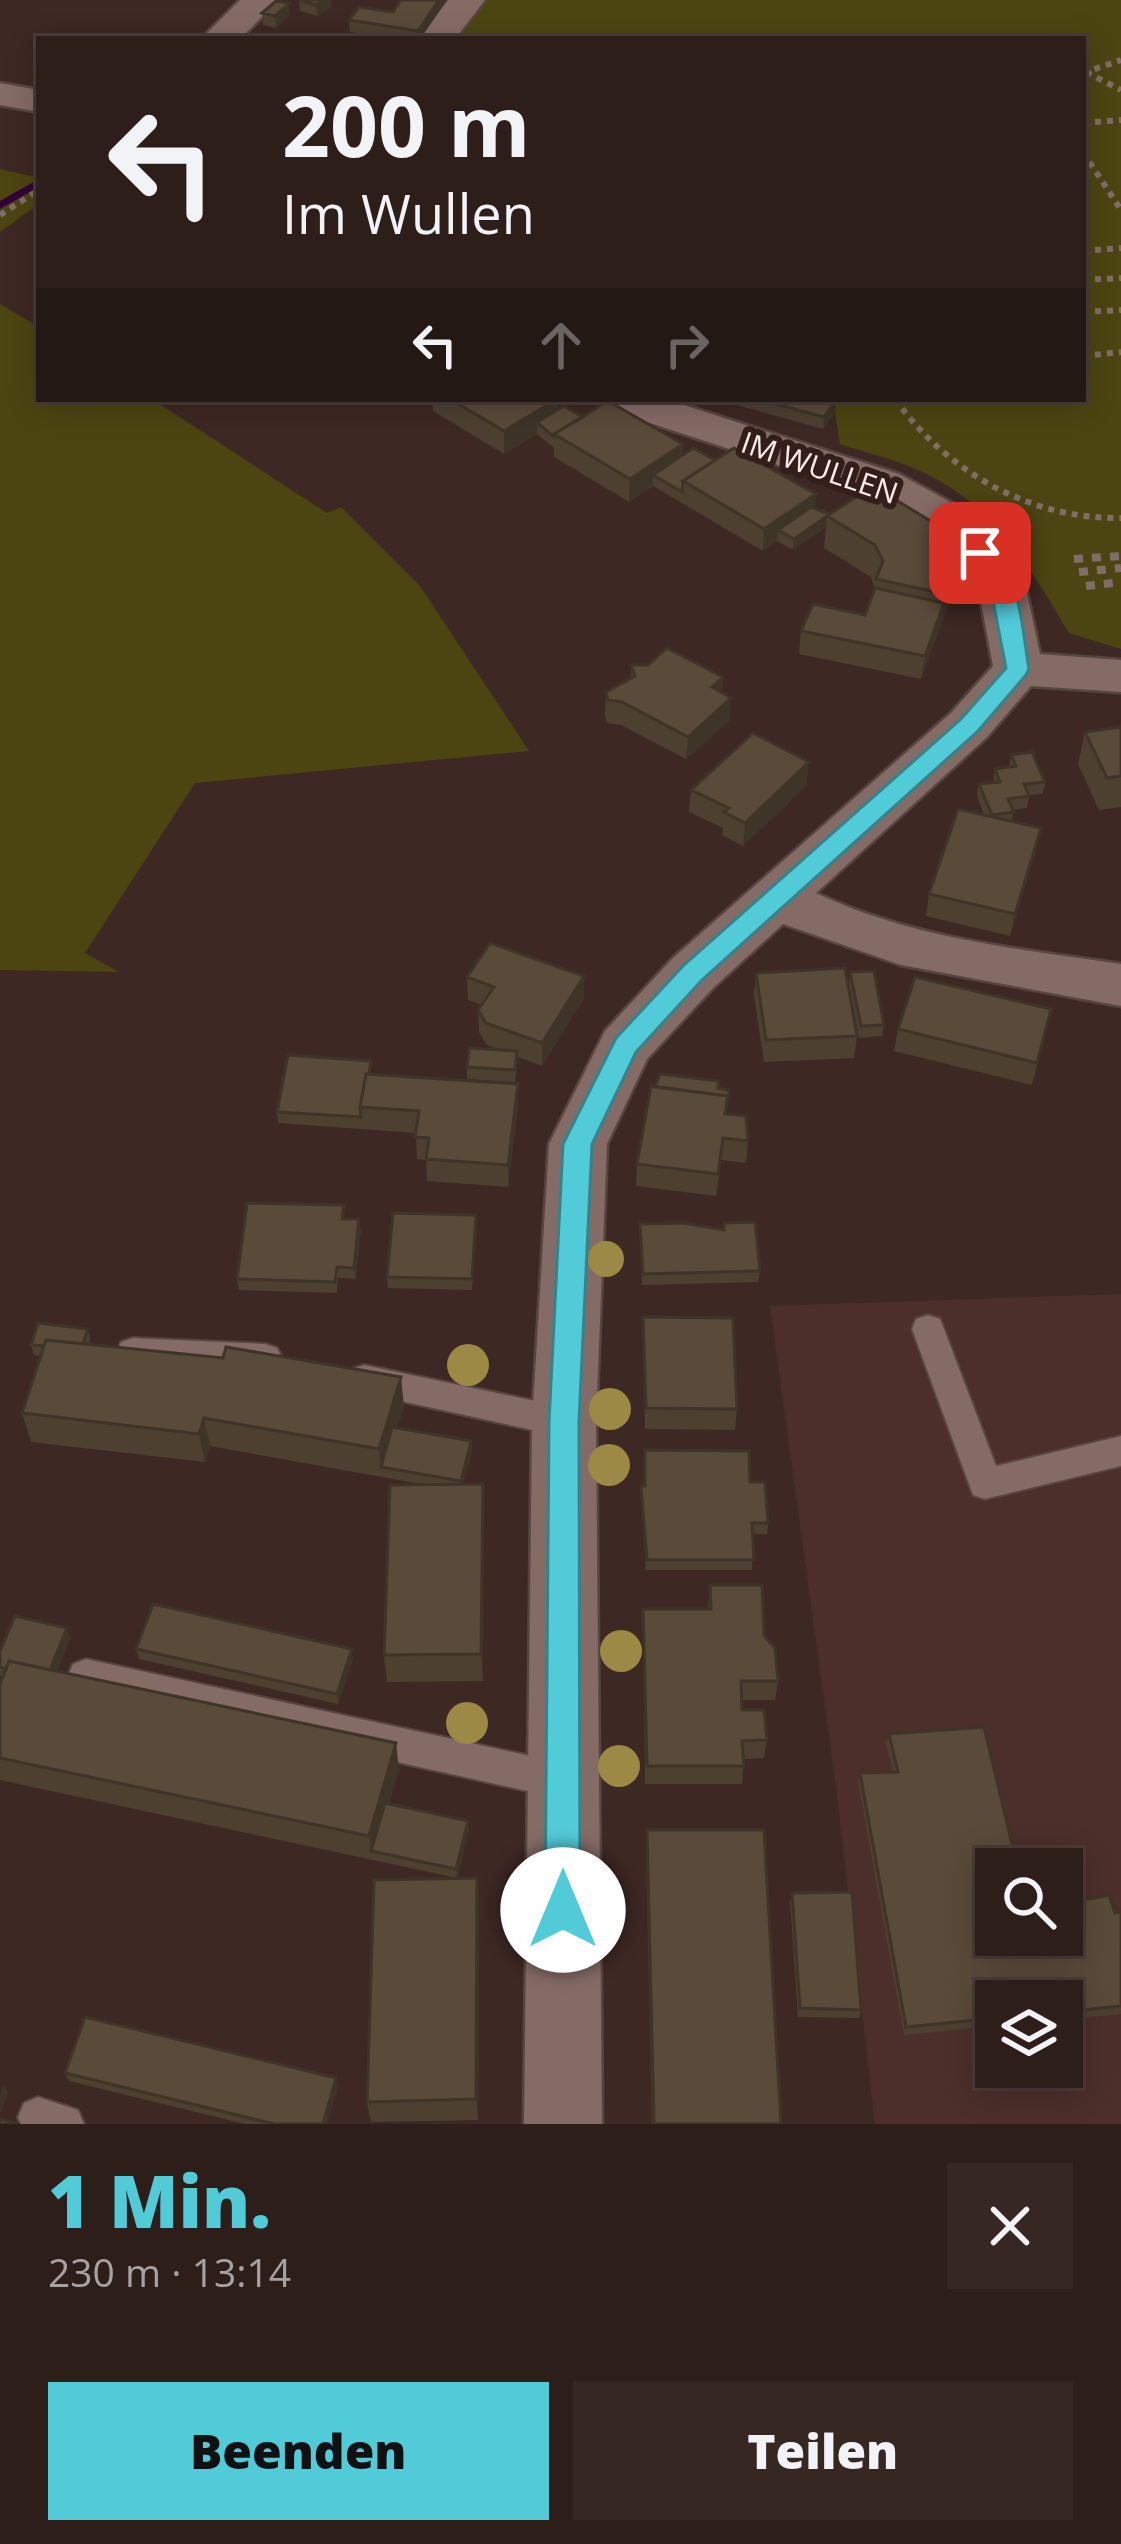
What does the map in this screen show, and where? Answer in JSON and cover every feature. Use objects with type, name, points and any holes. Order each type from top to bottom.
[{"type":"street","points":[[233,36],[260,0]]},
{"type":"street","points":[[438,36],[467,0]]},
{"type":"street","points":[[0,94],[36,100]]},
{"type":"street","name":"IM WULLEN","points":[[629,402],[883,484],[960,526],[1000,579],[1018,669]]},
{"type":"street","points":[[563,2124],[564,1422],[578,1144],[626,1046],[693,973],[969,725],[1018,669],[1121,676]]},
{"type":"street","points":[[778,899],[812,917],[982,964],[1121,985]]},
{"type":"lane","points":[[928,1329],[985,1484],[1121,1451]]},
{"type":"lane","points":[[95,1351],[248,1354],[293,1364]]},
{"type":"lane","points":[[338,1374],[564,1422]]},
{"type":"lane","points":[[86,1676],[563,1781]]},
{"type":"path","points":[[1086,71],[1121,60]]},
{"type":"path","points":[[1086,73],[1121,90]]},
{"type":"path","points":[[1086,123],[1121,120]]},
{"type":"path","points":[[1086,157],[1121,209]]},
{"type":"path","points":[[1104,184],[1121,183]]},
{"type":"path","points":[[0,215],[36,192]]},
{"type":"path","points":[[1086,251],[1121,248]]},
{"type":"path","points":[[1086,280],[1121,278]]},
{"type":"path","points":[[1086,312],[1121,310]]},
{"type":"path","points":[[1086,356],[1121,352]]},
{"type":"path","points":[[898,402],[941,452],[1031,505],[1076,517],[1121,518]]},
{"type":"path","points":[[1074,560],[1121,556]]},
{"type":"path","points":[[1079,572],[1121,568]]},
{"type":"path","points":[[1086,586],[1121,582]]},
{"type":"shaded area","points":[[481,0],[1121,0],[1121,649],[1069,633],[1024,561],[969,501],[910,467],[840,444],[833,402],[1086,402],[1086,36],[455,36]]},
{"type":"shaded area","points":[[0,169],[36,177],[36,206],[0,232]]},
{"type":"shaded area","points":[[0,304],[36,325],[36,402],[157,402],[327,513],[341,507],[420,586],[529,751],[195,783],[85,953],[119,972],[0,970]]},
{"type":"shaded area","points":[[1121,1294],[1121,2124],[875,2124],[836,1787],[770,1306]]},
{"type":"building","points":[[401,0],[439,0],[418,31],[349,20],[359,7],[393,12]]},
{"type":"building","points":[[276,1],[289,3],[275,16],[262,13]]},
{"type":"building","points":[[455,402],[552,402],[504,431]]},
{"type":"building","points":[[610,402],[683,444],[630,479],[554,434]]},
{"type":"building","points":[[769,402],[835,402],[824,417]]},
{"type":"building","points":[[564,406],[583,417],[554,437],[537,422]]},
{"type":"building","points":[[693,448],[715,460],[683,481],[682,492],[653,475]]},
{"type":"building","points":[[734,448],[816,494],[764,529],[683,481]]},
{"type":"building","points":[[873,486],[942,528],[957,562],[945,594],[876,579],[883,561],[875,545],[827,516]]},
{"type":"building","points":[[811,507],[830,514],[794,539],[778,530]]},
{"type":"building","points":[[875,588],[944,603],[925,656],[801,631],[813,604],[865,615]]},
{"type":"building","points":[[667,648],[723,677],[712,687],[731,698],[688,737],[622,702],[608,700],[606,692],[635,676],[631,665],[648,665]]},
{"type":"building","points":[[1121,727],[1121,776],[1107,778],[1085,732]]},
{"type":"building","points":[[753,733],[809,762],[745,823],[724,812],[729,808],[691,790]]},
{"type":"building","points":[[1032,752],[1045,782],[1024,784],[1029,796],[1008,799],[1014,812],[992,815],[979,784],[1000,782],[995,769],[1016,766],[1011,755]]},
{"type":"building","points":[[958,809],[1041,828],[1015,914],[929,894]]},
{"type":"building","points":[[490,943],[584,976],[542,1043],[486,1023],[478,1010],[494,987],[467,977]]},
{"type":"building","points":[[845,968],[857,1036],[766,1040],[756,973]]},
{"type":"building","points":[[874,971],[884,1025],[861,1026],[850,972]]},
{"type":"building","points":[[915,977],[1051,1009],[1037,1063],[898,1029]]},
{"type":"building","points":[[469,1048],[517,1051],[515,1070],[467,1067]]},
{"type":"building","points":[[288,1055],[371,1061],[361,1117],[277,1112]]},
{"type":"building","points":[[366,1074],[518,1084],[508,1165],[426,1159],[429,1138],[415,1137],[419,1111],[360,1107]]},
{"type":"building","points":[[660,1074],[719,1081],[718,1088],[729,1090],[727,1106],[728,1096],[655,1087]]},
{"type":"building","points":[[651,1086],[728,1096],[725,1114],[746,1116],[748,1141],[723,1138],[718,1174],[637,1164]]},
{"type":"building","points":[[247,1203],[344,1205],[342,1219],[359,1219],[354,1268],[337,1267],[335,1282],[237,1279]]},
{"type":"building","points":[[393,1213],[476,1215],[472,1279],[387,1277]]},
{"type":"building","points":[[755,1222],[760,1271],[643,1274],[640,1224],[684,1223],[724,1230],[724,1223]]},
{"type":"building","points":[[643,1317],[733,1318],[737,1409],[646,1408]]},
{"type":"building","points":[[38,1323],[88,1329],[83,1344],[46,1340],[44,1346],[31,1345]]},
{"type":"building","points":[[46,1340],[223,1358],[226,1347],[401,1377],[379,1449],[204,1418],[199,1434],[22,1413]]},
{"type":"building","points":[[392,1427],[471,1441],[461,1481],[381,1467]]},
{"type":"building","points":[[645,1450],[749,1451],[750,1482],[765,1482],[768,1523],[752,1523],[754,1560],[647,1560],[641,1486],[645,1486]]},
{"type":"building","points":[[483,1484],[481,1654],[384,1655],[390,1485]]},
{"type":"building","points":[[710,1585],[762,1585],[764,1636],[775,1648],[778,1681],[741,1681],[742,1710],[764,1710],[767,1740],[742,1741],[744,1766],[647,1766],[643,1609],[711,1609]]},
{"type":"building","points":[[153,1604],[352,1649],[337,1694],[136,1649]]},
{"type":"building","points":[[15,1616],[67,1628],[50,1670],[9,1661],[6,1669],[0,1667],[0,1651]]},
{"type":"building","points":[[9,1661],[396,1743],[369,1836],[0,1758],[0,1684]]},
{"type":"building","points":[[984,1727],[1013,1848],[975,1848],[975,1956],[1083,1956],[1083,1900],[1109,1895],[1115,1913],[1121,1912],[1121,2006],[1083,2010],[1083,1980],[975,1980],[975,2020],[906,2027],[860,1773],[898,1772],[889,1734]]},
{"type":"building","points":[[385,1803],[468,1821],[456,1869],[371,1851]]},
{"type":"building","points":[[647,1830],[764,1830],[781,2124],[654,2124]]},
{"type":"building","points":[[477,1878],[476,2099],[367,2102],[374,1880]]},
{"type":"building","points":[[852,1892],[861,2010],[800,2008],[792,1893]]},
{"type":"building","points":[[85,2017],[336,2078],[323,2124],[274,2124],[65,2073]]},
{"type":"waterway","points":[[0,206],[36,184]]},
{"type":"route","points":[[563,1910],[564,1422],[578,1144],[626,1046],[693,973],[969,725],[1018,669],[1000,579],[980,553]]}]
